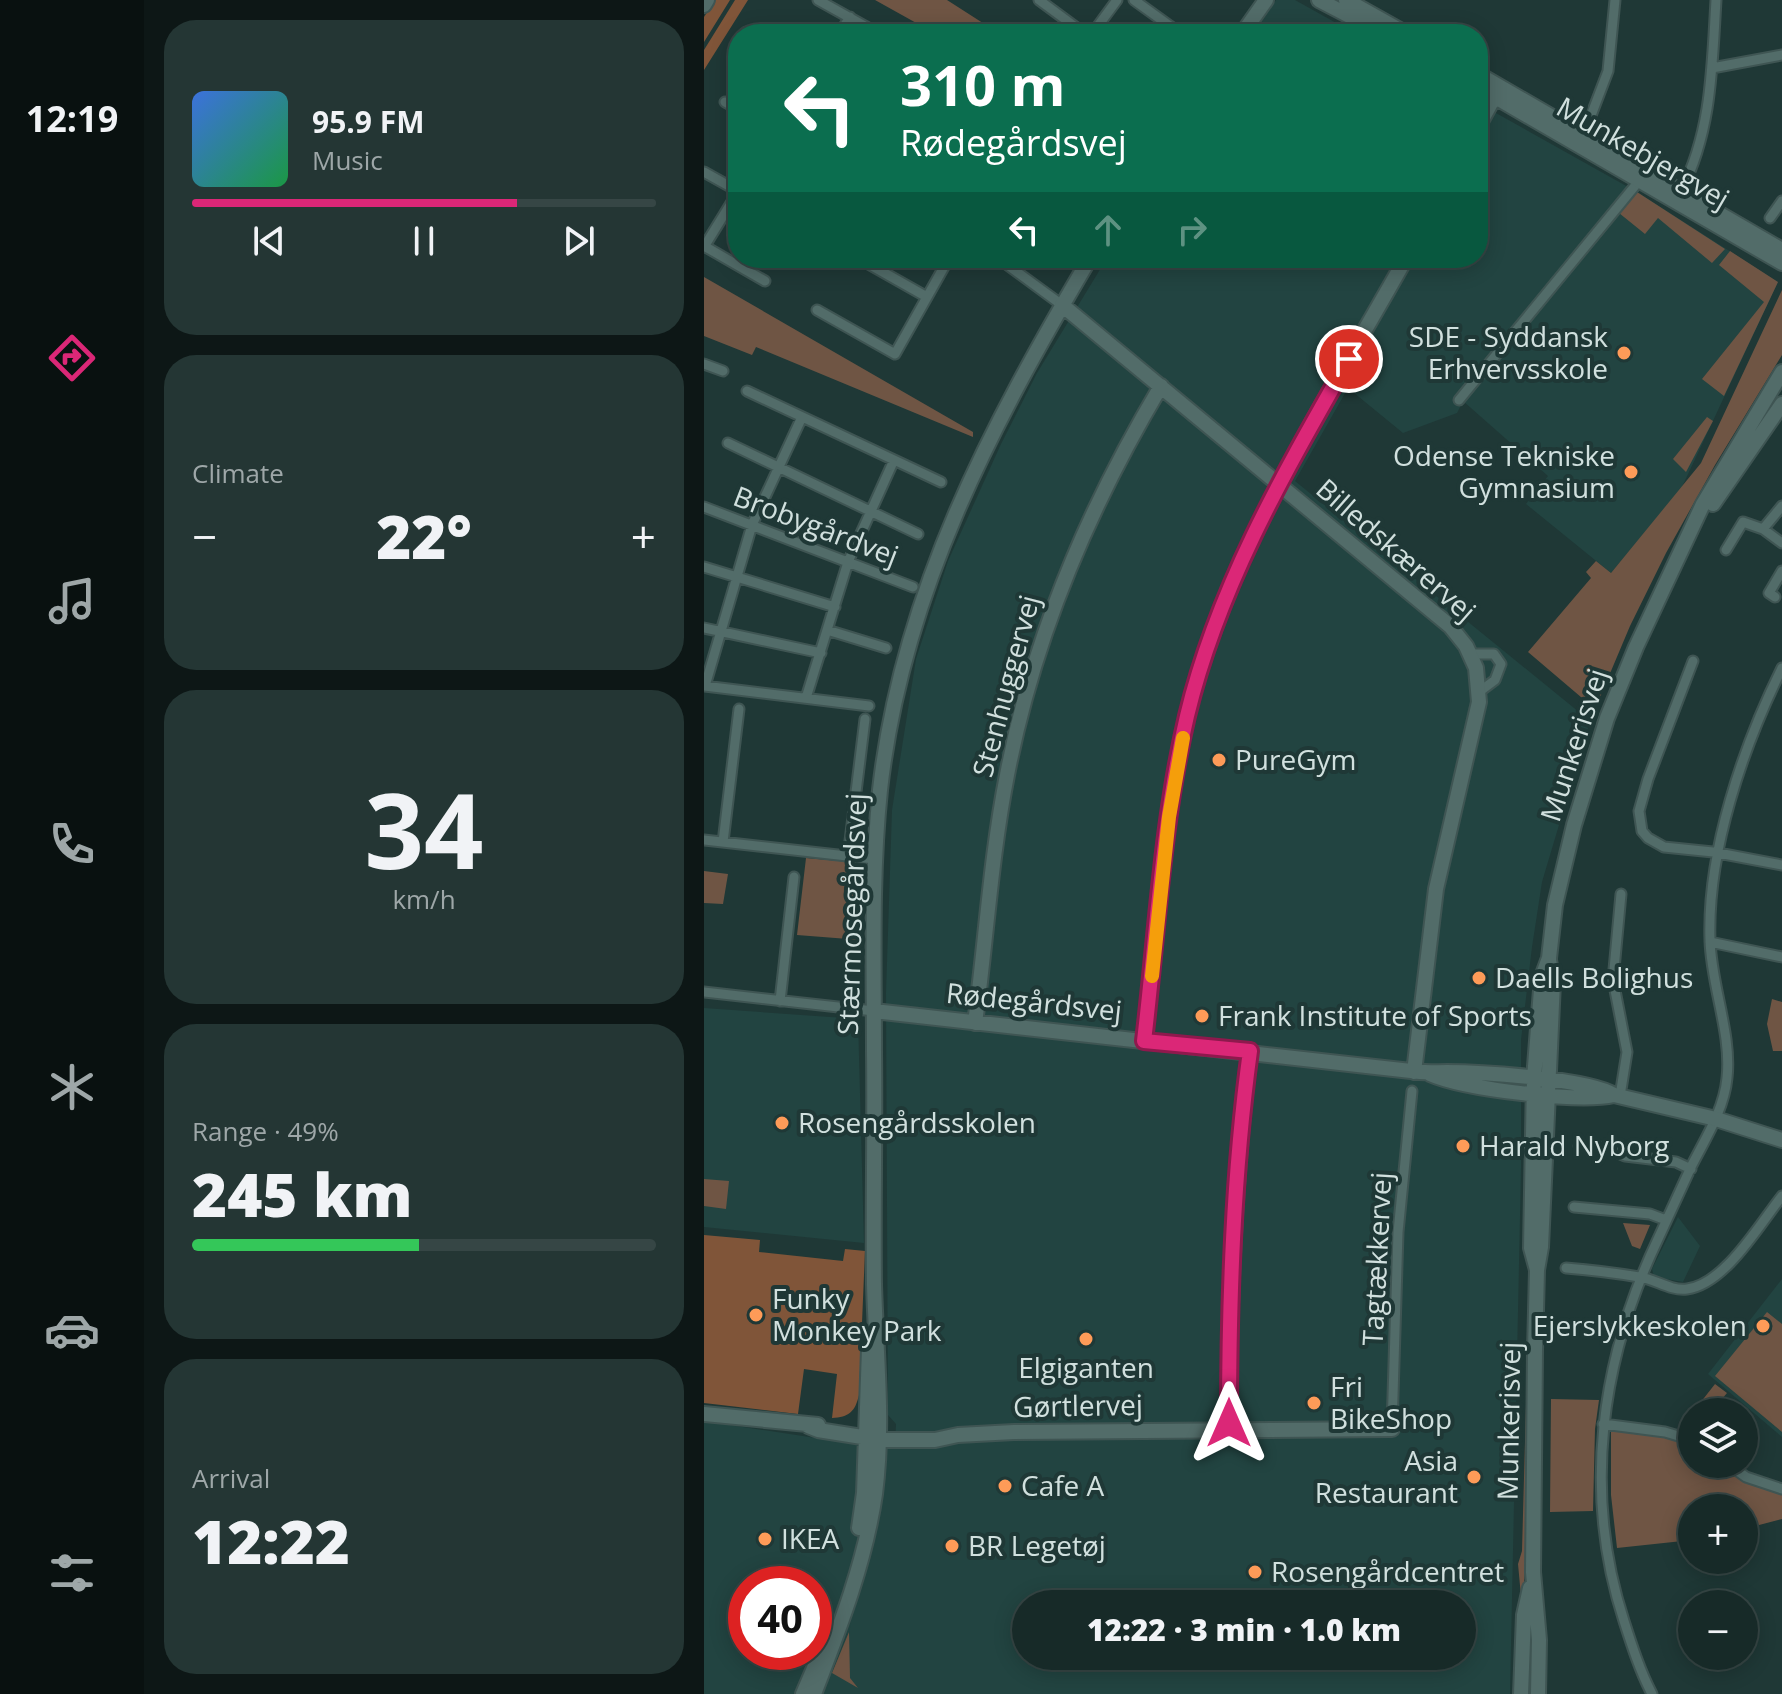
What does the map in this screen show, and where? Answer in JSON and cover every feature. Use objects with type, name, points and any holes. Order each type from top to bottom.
[{"type":"street","points":[[818,0],[862,24]]},
{"type":"street","points":[[1039,0],[1071,24]]},
{"type":"street","points":[[1099,24],[1117,0]]},
{"type":"street","points":[[1134,0],[1167,24]]},
{"type":"street","points":[[1249,24],[1266,0]]},
{"type":"street","points":[[1319,0],[1365,24]]},
{"type":"street","points":[[1346,0],[1366,4],[1393,24]]},
{"type":"street","points":[[1584,134],[1608,71],[1615,0]]},
{"type":"street","points":[[1681,191],[1704,131],[1716,0]]},
{"type":"street","points":[[845,24],[850,17]]},
{"type":"street","points":[[1712,68],[1782,55]]},
{"type":"street","name":"Munkebjergvej","points":[[1488,80],[1782,250]]},
{"type":"street","name":"Munkebjergvej","points":[[1488,92],[1782,263]]},
{"type":"street","points":[[1488,109],[1495,96]]},
{"type":"street","points":[[704,172],[728,186]]},
{"type":"street","points":[[1459,400],[1639,181]]},
{"type":"street","points":[[1770,218],[1782,201]]},
{"type":"street","points":[[728,208],[704,246],[728,260]]},
{"type":"street","points":[[1736,238],[1743,249],[1782,274]]},
{"type":"street","points":[[742,268],[765,281]]},
{"type":"street","points":[[876,268],[927,297]]},
{"type":"street","points":[[817,310],[895,354],[943,268]]},
{"type":"street","points":[[1012,268],[1062,305]]},
{"type":"street","name":"Stærmosegårdsvej","points":[[803,1694],[814,1685],[851,1592],[869,1529],[874,1281],[874,859],[893,708],[925,591],[963,492],[1001,416],[1084,268]]},
{"type":"street","points":[[1144,1041],[1169,817],[1187,719],[1206,651],[1225,599],[1278,484],[1400,268]]},
{"type":"street","name":"Billedskærervej","points":[[1062,305],[1450,626],[1470,654],[1477,674],[1478,713],[1436,889],[1419,1072]]},
{"type":"street","points":[[704,364],[723,371]]},
{"type":"street","name":"Munkerisvej","points":[[1538,1694],[1539,1640],[1533,1572],[1537,1270],[1544,1196],[1540,999],[1542,977],[1549,958],[1555,905],[1588,774],[1636,647],[1716,480],[1782,372]]},
{"type":"street","name":"Stenhuggervej","points":[[975,1023],[1004,791],[1033,667],[1064,578],[1099,497],[1161,386]]},
{"type":"street","points":[[747,391],[941,482]]},
{"type":"street","name":"Munkerisvej","points":[[1678,558],[1782,404]]},
{"type":"street","points":[[802,417],[752,525],[704,686],[869,706]]},
{"type":"street","points":[[728,443],[918,534]]},
{"type":"street","points":[[806,698],[848,562],[894,460]]},
{"type":"street","points":[[1763,529],[1782,506]]},
{"type":"street","name":"Brobygårdvej","points":[[704,507],[913,587]]},
{"type":"street","points":[[1726,550],[1743,522],[1763,529],[1782,543]]},
{"type":"street","points":[[704,567],[835,607]]},
{"type":"street","points":[[1775,597],[1769,593],[1782,571]]},
{"type":"street","points":[[704,628],[821,653]]},
{"type":"street","points":[[827,630],[886,648]]},
{"type":"street","name":"Billedskærervej","points":[[1470,654],[1494,654],[1501,664],[1495,680],[1479,692]]},
{"type":"street","points":[[1693,661],[1648,779],[1639,822],[1648,838],[1664,847],[1782,865]]},
{"type":"street","points":[[1652,1694],[1620,1609],[1608,1552],[1603,1521],[1603,1424],[1614,1359],[1640,1277],[1716,1119],[1728,1076],[1710,942],[1719,853],[1742,762],[1782,668]]},
{"type":"street","points":[[723,842],[739,709]]},
{"type":"street","points":[[848,857],[865,719]]},
{"type":"street","points":[[704,840],[874,859]]},
{"type":"street","points":[[780,1001],[794,877]]},
{"type":"street","points":[[1614,1094],[1627,1052],[1613,980],[1621,894]]},
{"type":"street","points":[[1710,942],[1782,957]]},
{"type":"street","name":"Munkerisvej","points":[[1537,1270],[1531,1248],[1553,982],[1549,958]]},
{"type":"street","name":"Rødegårdsvej","points":[[704,992],[1419,1072],[1450,1071],[1601,1098],[1614,1094],[1716,1119],[1782,1140]]},
{"type":"street","points":[[1229,1431],[1233,1218],[1250,1051]]},
{"type":"street","name":"Rødegårdsvej","points":[[1419,1072],[1449,1083],[1542,1086]]},
{"type":"street","name":"Tagtækkervej","points":[[1392,1429],[1398,1232],[1412,1091]]},
{"type":"street","points":[[1579,1146],[1607,1148],[1625,1156],[1676,1162],[1691,1169]]},
{"type":"street","points":[[1566,1268],[1640,1277],[1670,1288],[1685,1289],[1712,1279],[1724,1269],[1782,1196]]},
{"type":"street","points":[[1574,1207],[1650,1214],[1666,1220]]},
{"type":"street","name":"Stærmosegårdsvej","points":[[814,1685],[847,1591],[861,1516],[872,1434],[870,1332],[874,1281]]},
{"type":"street","name":"Gørtlervej","points":[[704,1414],[808,1426],[818,1430],[935,1440],[958,1435],[1057,1431],[1392,1429]]},
{"type":"street","points":[[1603,1424],[1678,1436]]},
{"type":"street","points":[[1750,1478],[1782,1489]]},
{"type":"street","name":"Munkerisvej","points":[[1521,1694],[1524,1615],[1533,1572]]},
{"type":"street","points":[[1521,1666],[1528,1694]]},
{"type":"shaded area","points":[[715,0],[730,0],[704,42],[704,17]]},
{"type":"shaded area","points":[[735,0],[748,0],[733,24],[728,24],[728,32],[704,70],[704,50]]},
{"type":"shaded area","points":[[875,0],[947,0],[984,24],[918,24]]},
{"type":"shaded area","points":[[1276,0],[1295,0],[1338,24],[1260,24]]},
{"type":"shaded area","points":[[1488,109],[1637,192],[1778,282],[1681,489],[1611,573],[1526,504],[1548,476],[1463,401],[1457,413],[1403,433],[1348,388],[1295,481],[1590,721],[1542,882],[1521,1040],[1510,1694],[704,1694],[704,1421],[855,1444],[895,1446],[896,1424],[888,1415],[886,993],[892,810],[916,659],[948,561],[1037,373],[1101,268],[1488,268]]},
{"type":"shaded area","points":[[1637,192],[1725,249],[1712,263],[1658,218],[1645,234],[1619,213]]},
{"type":"shaded area","points":[[1730,251],[1778,282],[1724,396],[1702,379],[1764,302],[1719,265]]},
{"type":"shaded area","points":[[704,277],[973,432],[973,437],[756,347],[752,355],[704,336]]},
{"type":"shaded area","points":[[1782,290],[1782,355],[1666,553],[1630,626],[1595,709],[1528,652],[1591,578],[1586,572],[1596,561],[1611,573],[1701,463]]},
{"type":"shaded area","points":[[1707,417],[1713,421],[1686,472],[1673,459]]},
{"type":"shaded area","points":[[806,858],[861,863],[861,940],[797,935]]},
{"type":"shaded area","points":[[704,871],[728,874],[723,904],[704,903]]},
{"type":"shaded area","points":[[1772,999],[1782,1002],[1782,1051],[1773,1051],[1767,1024]]},
{"type":"shaded area","name":"Rosengårdsskolen","points":[[704,1008],[858,1019],[864,1243],[704,1227]]},
{"type":"shaded area","points":[[704,1179],[729,1181],[726,1209],[704,1206]]},
{"type":"shaded area","points":[[1678,1217],[1700,1246],[1683,1282],[1654,1277],[1652,1269]]},
{"type":"shaded area","points":[[1623,1223],[1650,1225],[1640,1249],[1632,1246]]},
{"type":"shaded area","points":[[704,1235],[760,1240],[759,1252],[843,1261],[845,1249],[865,1251],[859,1395],[850,1412],[832,1418],[837,1374],[804,1369],[798,1414],[704,1403]]},
{"type":"shaded area","name":"Ejerslykkeskolen","points":[[1782,1279],[1782,1437],[1758,1417],[1758,1398],[1736,1398],[1708,1374]]},
{"type":"shaded area","name":"Ejerslykkeskolen","points":[[1767,1312],[1782,1324],[1782,1432],[1758,1412],[1758,1398],[1741,1398],[1715,1376]]},
{"type":"shaded area","points":[[1715,1384],[1727,1393],[1723,1398],[1704,1398]]},
{"type":"shaded area","points":[[1551,1399],[1599,1400],[1595,1429],[1593,1511],[1550,1512]]},
{"type":"shaded area","points":[[1526,1405],[1526,1559],[1522,1607],[1518,1564],[1522,1551]]},
{"type":"shaded area","points":[[1611,1430],[1667,1436],[1678,1440],[1678,1478],[1739,1478],[1782,1494],[1782,1519],[1758,1525],[1758,1494],[1678,1494],[1678,1541],[1617,1548],[1611,1495]]},
{"type":"shaded area","points":[[849,1632],[850,1678],[858,1688],[832,1673]]},
{"type":"slow traffic","points":[[1152,976],[1169,817],[1183,738]]},
{"type":"place","name":"SDE - Syddansk Erhvervsskole","points":[[1624,353]]},
{"type":"place","name":"Odense Tekniske Gymnasium","points":[[1631,472]]},
{"type":"place","name":"PureGym","points":[[1219,760]]},
{"type":"place","name":"Daells Bolighus","points":[[1479,978]]},
{"type":"place","name":"Frank Institute of Sports","points":[[1202,1016]]},
{"type":"place","name":"Rosengårdsskolen","points":[[782,1123]]},
{"type":"place","name":"Harald Nyborg","points":[[1463,1146]]},
{"type":"place","name":"Funky Monkey Park","points":[[756,1315]]},
{"type":"place","name":"Ejerslykkeskolen","points":[[1763,1326]]},
{"type":"place","name":"Elgiganten","points":[[1086,1339]]},
{"type":"place","name":"Fri BikeShop","points":[[1314,1403]]},
{"type":"place","name":"Asia Restaurant","points":[[1474,1477]]},
{"type":"place","name":"Cafe A","points":[[1005,1486]]},
{"type":"place","name":"IKEA","points":[[765,1539]]},
{"type":"place","name":"BR Legetøj","points":[[952,1546]]},
{"type":"place","name":"Rosengårdcentret","points":[[1255,1572]]},
{"type":"route","points":[[1229,1423],[1233,1218],[1250,1051],[1144,1041],[1169,817],[1187,719],[1206,651],[1225,599],[1278,484],[1349,359]]}]
